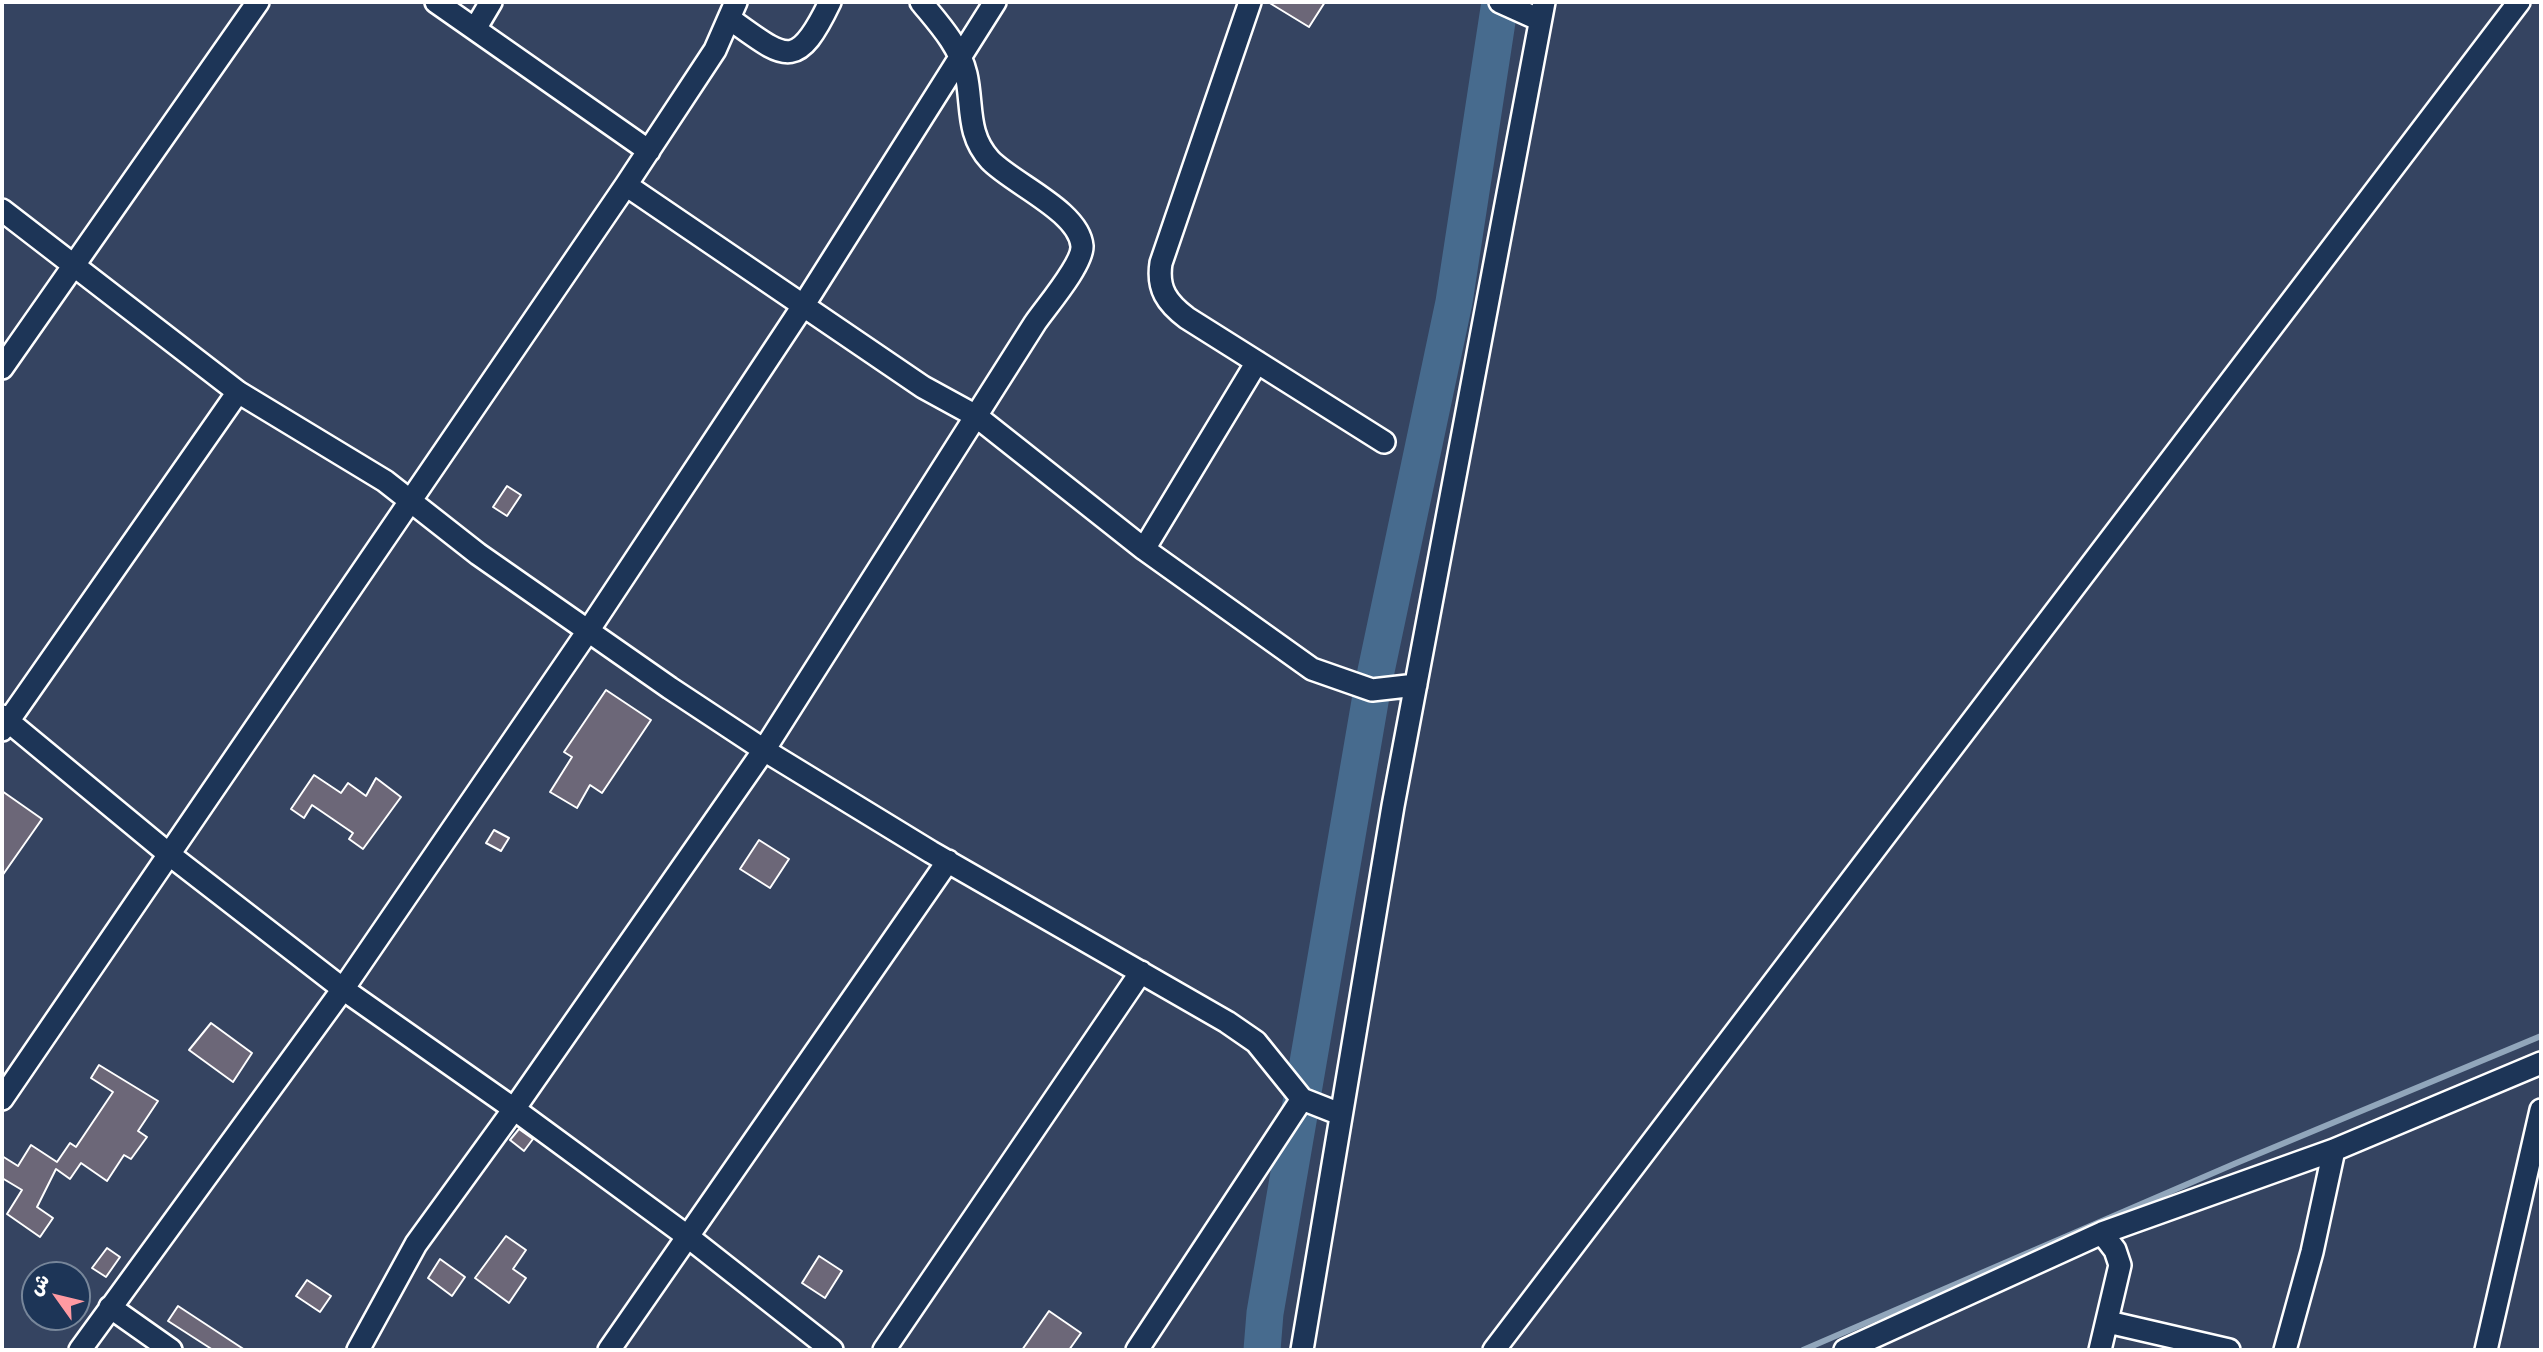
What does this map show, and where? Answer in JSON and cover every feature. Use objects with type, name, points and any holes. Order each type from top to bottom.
[{"type":"street","points":[[2,368],[258,2]]},
{"type":"street","points":[[436,2],[649,151]]},
{"type":"street","points":[[475,29],[491,2]]},
{"type":"street","points":[[2,1099],[412,502],[649,151],[715,50],[733,10],[774,50],[789,54],[800,50],[830,2]]},
{"type":"street","points":[[358,1350],[416,1244],[514,1109],[764,750],[976,416],[1081,257],[1082,244],[1069,220],[984,153],[970,119],[968,90],[960,56],[946,32],[921,2]]},
{"type":"street","points":[[80,1350],[343,989],[588,631],[803,306],[995,2]]},
{"type":"street","points":[[1250,2],[1159,274],[1163,295],[1169,305],[1384,442]]},
{"type":"street","points":[[1302,1350],[1340,1114],[1416,685],[1542,11],[1500,2]]},
{"type":"street","points":[[1494,1350],[2519,2]]},
{"type":"street","points":[[626,185],[923,387],[976,416],[1144,549],[1312,669],[1372,690],[1416,685]]},
{"type":"street","points":[[2,210],[238,392],[385,481],[588,631],[764,750],[1256,1042],[1302,1099],[1340,1114]]},
{"type":"street","points":[[1144,549],[1257,362]]},
{"type":"street","points":[[238,392],[4,722],[343,989],[514,1109],[687,1236],[832,1350]]},
{"type":"street","points":[[609,1350],[948,861]]},
{"type":"street","points":[[884,1350],[1141,972]]},
{"type":"street","points":[[1845,1350],[1902,1327],[2102,1233],[2334,1150],[2541,1063]]},
{"type":"street","points":[[1137,1350],[1302,1099]]},
{"type":"street","points":[[2486,1350],[2541,1110]]},
{"type":"street","points":[[2285,1350],[2312,1252],[2334,1150]]},
{"type":"street","points":[[2100,1350],[2120,1265],[2115,1250],[2102,1233]]},
{"type":"street","points":[[110,1307],[171,1350]]},
{"type":"street","points":[[2108,1322],[2229,1350]]},
{"type":"street","points":[[1899,1350],[1902,1327]]},
{"type":"building","points":[[1268,2],[1325,2],[1309,27]]},
{"type":"building","points":[[507,486],[521,495],[507,516],[493,507]]},
{"type":"building","points":[[606,690],[651,720],[602,793],[590,785],[577,808],[550,792],[572,757],[564,752]]},
{"type":"building","points":[[314,775],[341,793],[348,783],[366,796],[376,778],[401,797],[363,849],[349,839],[353,833],[312,805],[304,818],[291,809]]},
{"type":"building","points":[[2,791],[42,819],[2,876]]},
{"type":"building","points":[[494,830],[509,838],[501,851],[486,843]]},
{"type":"building","points":[[759,840],[789,859],[770,888],[740,869]]},
{"type":"building","points":[[211,1023],[252,1053],[233,1082],[189,1050]]},
{"type":"building","points":[[99,1065],[158,1101],[138,1131],[147,1137],[131,1159],[124,1155],[107,1181],[81,1163],[70,1179],[56,1169],[37,1207],[53,1218],[40,1237],[7,1214],[22,1190],[2,1178],[2,1156],[18,1166],[31,1145],[57,1162],[70,1143],[76,1147],[113,1092],[91,1078]]},
{"type":"building","points":[[519,1129],[533,1139],[524,1151],[510,1140]]},
{"type":"building","points":[[506,1236],[526,1250],[513,1269],[526,1278],[509,1303],[475,1278]]},
{"type":"building","points":[[107,1248],[120,1257],[106,1277],[92,1268]]},
{"type":"building","points":[[819,1256],[842,1271],[825,1298],[802,1283]]},
{"type":"building","points":[[440,1259],[465,1277],[452,1296],[428,1278]]},
{"type":"building","points":[[307,1280],[331,1296],[320,1312],[296,1296]]},
{"type":"building","points":[[178,1306],[245,1350],[213,1350],[168,1321]]},
{"type":"building","points":[[1049,1311],[1081,1333],[1069,1350],[1022,1350]]},
{"type":"waterway","points":[[1262,1350],[1265,1313],[1372,690],[1454,302],[1500,2]]},
{"type":"waterway","points":[[1803,1350],[2234,1164],[2541,1036]]}]
